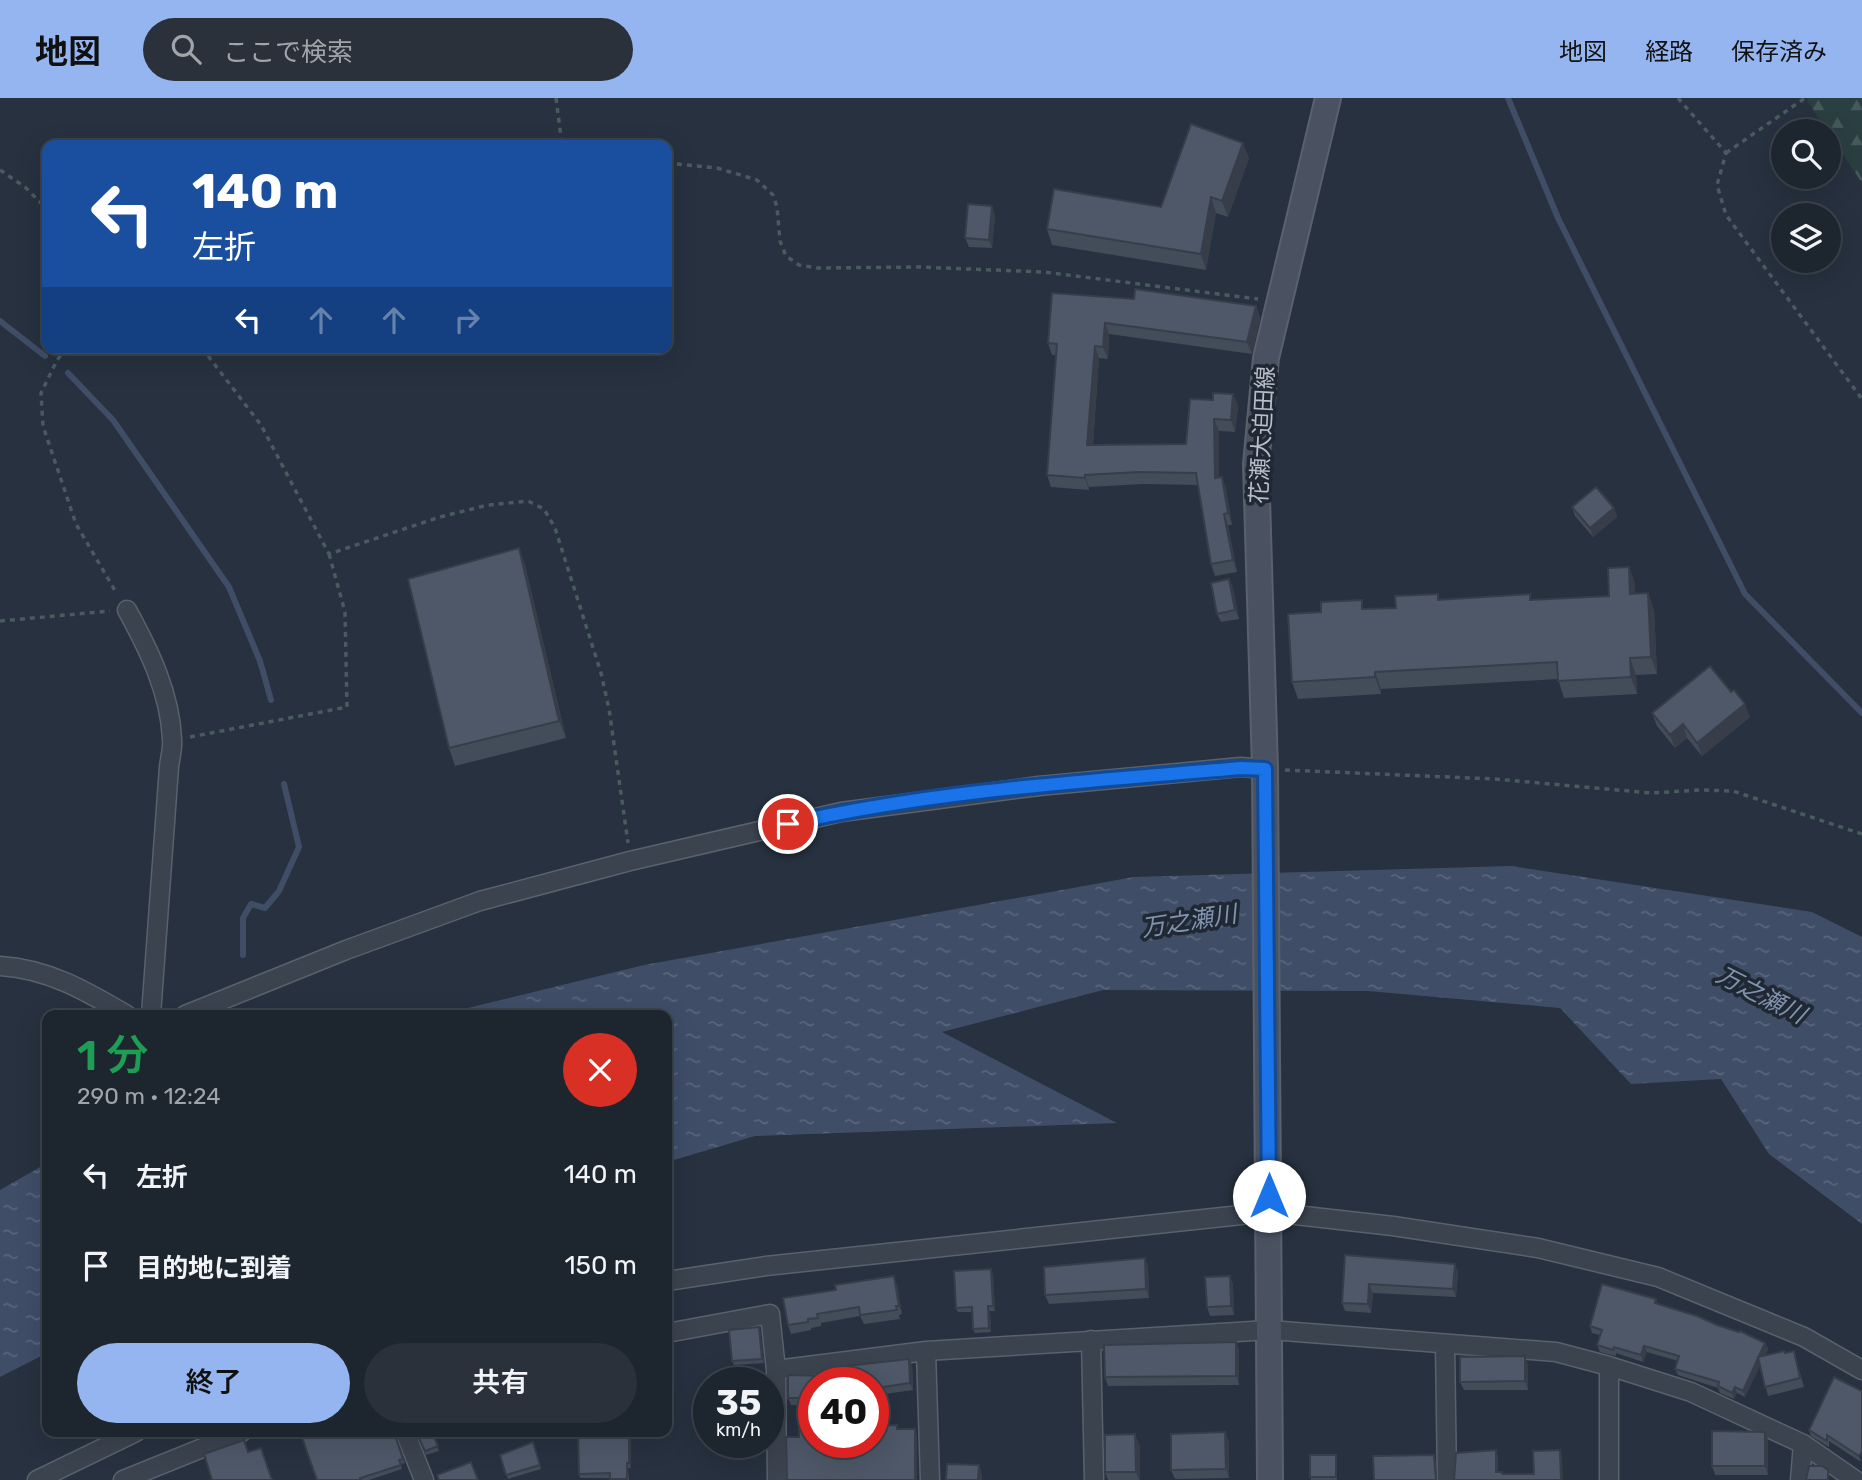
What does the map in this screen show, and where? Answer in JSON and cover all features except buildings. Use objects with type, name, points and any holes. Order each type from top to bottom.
[{"type":"street","name":"花瀬大迫田線","points":[[1270,1480],[1265,774],[1256,464],[1266,358],[1328,98]]},
{"type":"street","points":[[127,610],[146,644],[163,688],[173,741],[151,1010]]},
{"type":"street","points":[[197,1010],[346,950],[480,901],[630,861],[854,810],[1038,786],[1241,768],[1265,774]]},
{"type":"street","points":[[0,967],[32,971],[72,983],[118,1010]]},
{"type":"street","points":[[672,1280],[766,1266],[1269,1204],[1538,1248],[1658,1278],[1804,1336],[1862,1370]]},
{"type":"street","points":[[672,1331],[770,1314],[776,1367]]},
{"type":"street","points":[[784,1369],[926,1351],[1269,1330],[1556,1352],[1691,1392],[1803,1444],[1855,1480]]},
{"type":"street","points":[[1091,1340],[1094,1480]]},
{"type":"street","points":[[1445,1345],[1447,1480]]},
{"type":"street","points":[[926,1351],[930,1480]]},
{"type":"street","points":[[1609,1366],[1609,1480]]},
{"type":"street","points":[[37,1480],[126,1437]]},
{"type":"street","points":[[123,1480],[230,1437]]},
{"type":"street","points":[[407,1437],[424,1480]]},
{"type":"street","points":[[1800,1480],[1803,1444]]},
{"type":"street","points":[[777,1458],[777,1480]]},
{"type":"path","points":[[556,98],[561,140]]},
{"type":"path","points":[[1678,98],[1726,153]]},
{"type":"path","points":[[1805,98],[1726,153],[1717,185],[1726,215],[1862,399]]},
{"type":"path","points":[[672,164],[717,168],[742,174],[763,184],[769,189],[777,207],[780,241],[786,256],[799,265],[818,268],[919,267],[1044,272],[1281,302]]},
{"type":"path","points":[[0,170],[25,187],[42,204]]},
{"type":"path","points":[[0,621],[127,610],[75,524],[43,426],[41,393],[62,354]]},
{"type":"path","points":[[173,741],[347,707],[345,612],[329,554],[261,425],[207,354]]},
{"type":"path","points":[[329,554],[440,517],[488,505],[528,501],[544,509],[555,528],[601,673],[609,709],[630,861]]},
{"type":"path","points":[[1265,774],[1495,779],[1651,793],[1733,791],[1862,834]]},
{"type":"green space","points":[[1807,98],[1862,98],[1862,183],[1841,152],[1841,119],[1819,119]]},
{"type":"water","name":"万之瀬川","points":[[1511,866],[1812,912],[1862,937],[1862,1224],[1769,1154],[1721,1079],[1631,1084],[1560,1008],[1368,991],[1103,990],[942,1032],[1117,1123],[755,1136],[672,1161],[672,1010],[460,1010],[644,965],[1134,877]]},
{"type":"water","points":[[42,1166],[42,1356],[0,1377],[0,1190]]},
{"type":"waterway","points":[[1508,98],[1558,218],[1745,594],[1862,713]]},
{"type":"waterway","points":[[0,321],[42,354]]},
{"type":"waterway","points":[[68,373],[113,420],[229,587],[260,661],[271,700]]},
{"type":"waterway","points":[[243,955],[243,918],[251,904],[265,908],[279,891],[299,847],[284,784]]},
{"type":"route","points":[[788,824],[841,812],[1038,786],[1241,768],[1265,769],[1269,1196]]}]
